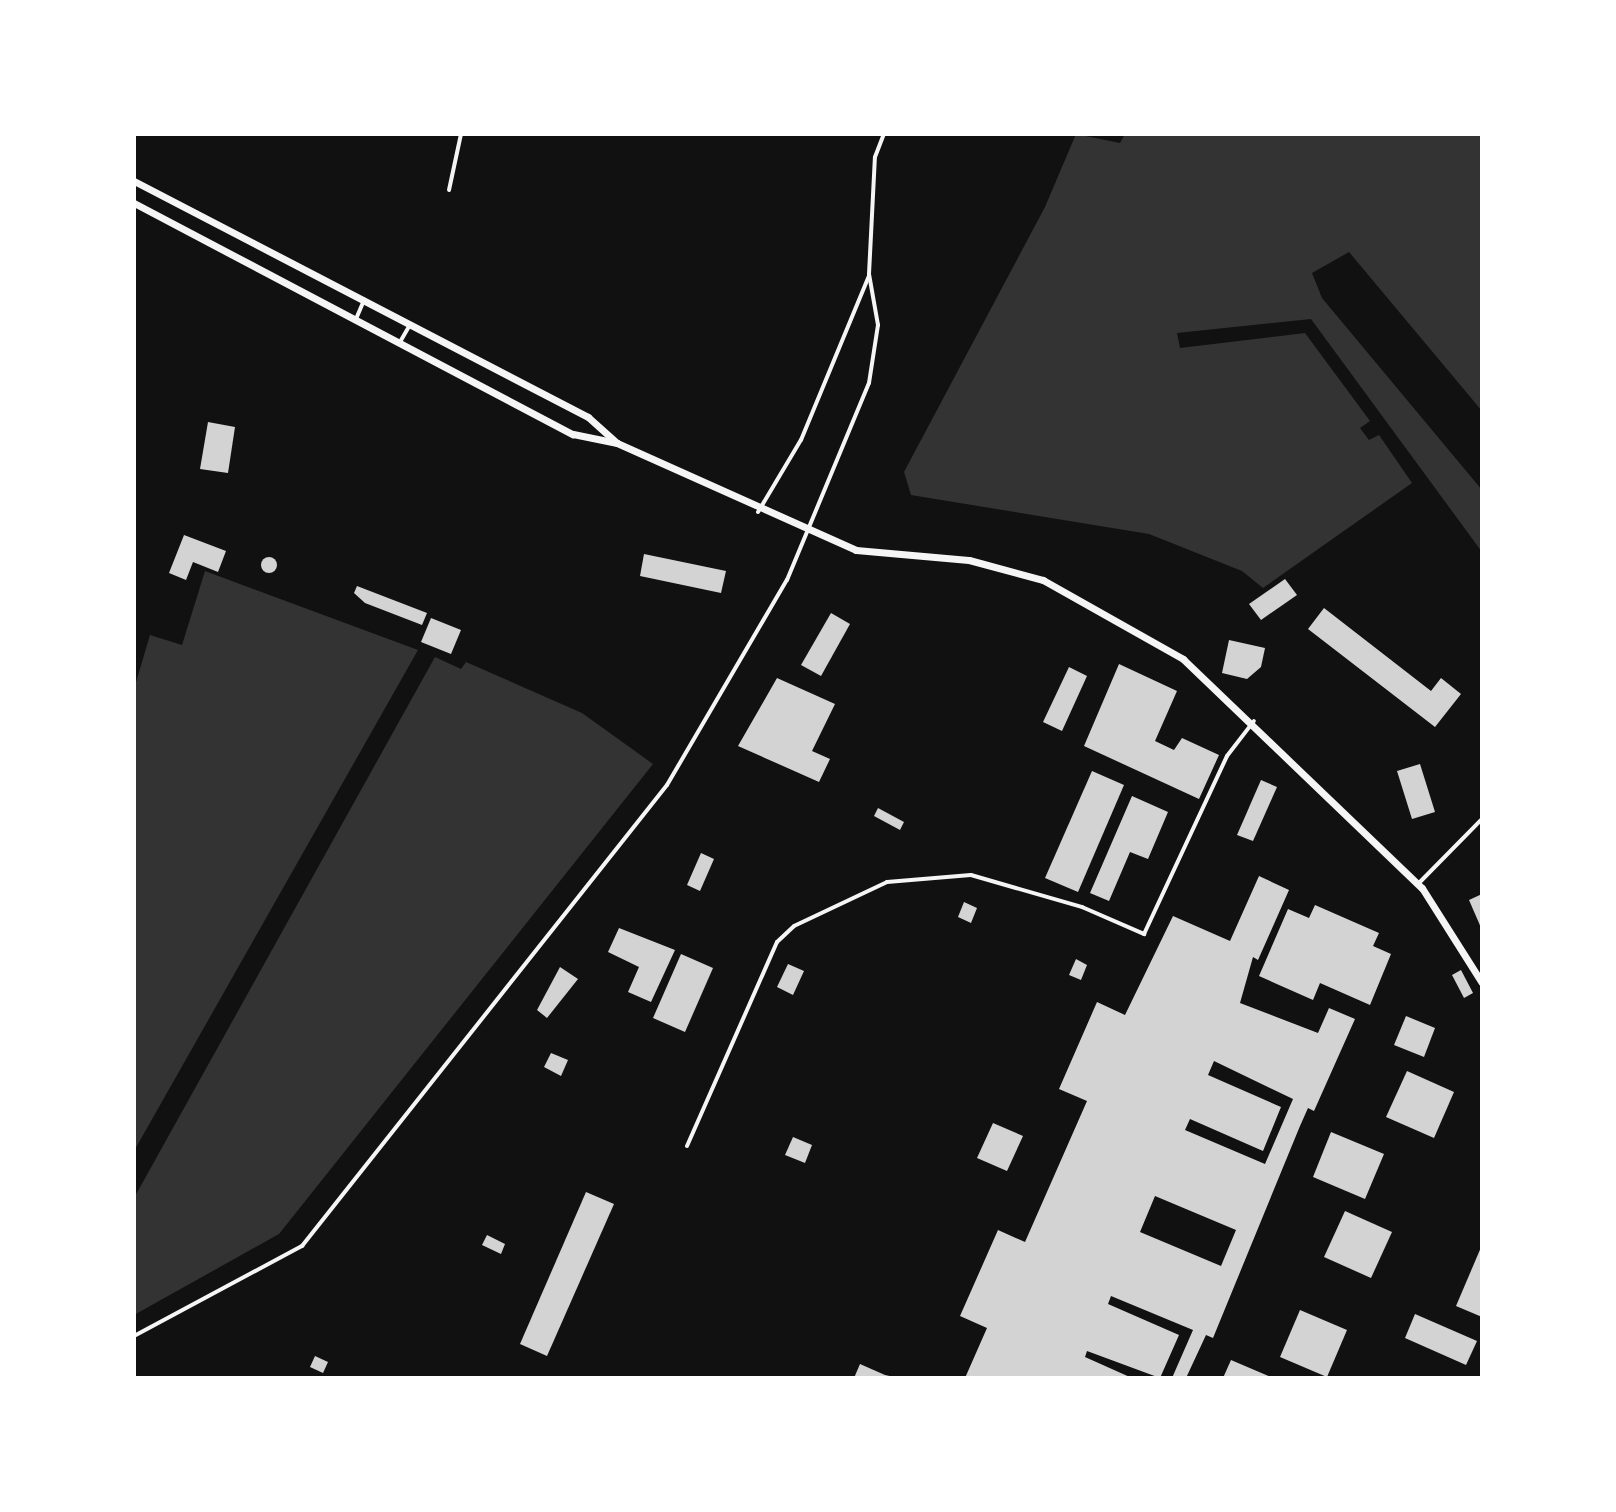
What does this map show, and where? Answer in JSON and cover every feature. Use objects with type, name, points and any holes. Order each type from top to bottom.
[{"type":"street","points":[[135,182],[588,417],[617,443]]},
{"type":"street","points":[[134,203],[573,434],[617,443],[758,512],[856,550],[969,560],[1043,580],[1183,659],[1254,721],[1418,884],[1482,983]]},
{"type":"lane","points":[[449,190],[461,134]]},
{"type":"lane","points":[[134,1336],[302,1246],[667,785],[787,580],[869,383],[878,325],[869,274],[875,157],[884,134]]},
{"type":"lane","points":[[758,512],[801,440],[869,274]]},
{"type":"lane","points":[[356,319],[364,300]]},
{"type":"lane","points":[[400,342],[410,325]]},
{"type":"lane","points":[[687,1146],[777,942],[794,926],[887,882],[971,875],[1082,907],[1144,934],[1236,738],[1254,721]]},
{"type":"lane","points":[[1418,884],[1482,819]]},
{"type":"shaded area","points":[[1076,134],[1120,143],[1125,134],[1482,134],[1482,411],[1349,252],[1312,273],[1322,298],[1482,490],[1482,552],[1311,319],[1177,333],[1180,348],[1305,333],[1370,421],[1360,428],[1369,440],[1379,435],[1412,483],[1263,588],[1242,571],[1149,534],[911,495],[904,472],[1045,207]]},
{"type":"shaded area","points":[[205,571],[418,650],[134,1151],[134,689],[150,635],[182,645]]},
{"type":"shaded area","points":[[435,657],[461,669],[466,662],[582,713],[653,764],[279,1234],[134,1315],[134,1198]]},
{"type":"building","points":[[208,422],[235,427],[228,473],[200,469]]},
{"type":"building","points":[[184,535],[226,551],[218,572],[193,562],[186,580],[169,573]]},
{"type":"building","points":[[644,554],[726,571],[721,593],[640,576]]},
{"type":"building","points":[[269,557],[275,559],[275,571],[269,573],[263,571],[261,565],[263,559]]},
{"type":"building","points":[[1285,579],[1297,595],[1261,620],[1249,604]]},
{"type":"building","points":[[357,586],[427,613],[422,625],[365,603],[354,593]]},
{"type":"building","points":[[1324,608],[1431,691],[1441,678],[1461,694],[1435,727],[1308,629]]},
{"type":"building","points":[[831,613],[850,624],[821,676],[801,665]]},
{"type":"building","points":[[431,618],[461,630],[451,654],[421,642]]},
{"type":"building","points":[[1229,640],[1265,648],[1261,667],[1247,679],[1222,673]]},
{"type":"building","points":[[1119,664],[1177,691],[1155,741],[1174,750],[1182,738],[1219,755],[1199,799],[1084,746]]},
{"type":"building","points":[[1069,667],[1087,676],[1062,731],[1043,722]]},
{"type":"building","points":[[777,678],[835,704],[812,751],[830,759],[819,782],[738,746]]},
{"type":"building","points":[[1420,764],[1435,812],[1412,819],[1397,771]]},
{"type":"building","points":[[1092,771],[1124,785],[1078,892],[1045,878]]},
{"type":"building","points":[[1261,780],[1277,787],[1253,841],[1237,835]]},
{"type":"building","points":[[1132,796],[1168,812],[1148,859],[1130,852],[1109,901],[1090,893]]},
{"type":"building","points":[[878,808],[904,822],[900,830],[874,816]]},
{"type":"building","points":[[701,853],[714,859],[700,891],[687,885]]},
{"type":"building","points":[[1259,876],[1289,890],[1258,960],[1253,957],[1240,1003],[1318,1033],[1329,1008],[1355,1019],[1314,1111],[1308,1108],[1213,1338],[1206,1335],[1186,1378],[1172,1378],[1193,1330],[1111,1296],[1108,1304],[1179,1335],[1160,1378],[1087,1351],[1085,1357],[1132,1378],[965,1378],[987,1328],[960,1316],[998,1230],[1025,1242],[1087,1101],[1059,1089],[1097,1002],[1125,1015],[1173,916],[1230,941]],"holes":[[[1214,1061],[1293,1099],[1265,1164],[1185,1130],[1190,1119],[1263,1151],[1281,1107],[1208,1075]],[[1155,1196],[1236,1230],[1221,1266],[1140,1232]]]},
{"type":"building","points":[[1482,894],[1482,930],[1469,900]]},
{"type":"building","points":[[964,902],[977,908],[971,923],[958,917]]},
{"type":"building","points":[[1315,905],[1379,933],[1373,946],[1391,954],[1370,1005],[1320,983],[1313,1000],[1259,976],[1288,909],[1309,918]]},
{"type":"building","points":[[619,928],[675,950],[651,1002],[628,992],[639,967],[608,952]]},
{"type":"building","points":[[681,954],[713,968],[685,1032],[653,1018]]},
{"type":"building","points":[[1076,959],[1087,965],[1081,980],[1069,975]]},
{"type":"building","points":[[788,964],[804,971],[793,995],[777,987]]},
{"type":"building","points":[[560,967],[578,979],[547,1018],[537,1010]]},
{"type":"building","points":[[1461,970],[1473,993],[1464,998],[1452,975]]},
{"type":"building","points":[[1406,1016],[1435,1028],[1424,1057],[1394,1045]]},
{"type":"building","points":[[551,1053],[568,1060],[561,1076],[544,1067]]},
{"type":"building","points":[[1407,1071],[1454,1092],[1434,1138],[1386,1117]]},
{"type":"building","points":[[993,1123],[1023,1136],[1007,1171],[977,1158]]},
{"type":"building","points":[[1331,1132],[1384,1154],[1365,1199],[1313,1177]]},
{"type":"building","points":[[793,1137],[812,1145],[805,1163],[785,1155]]},
{"type":"building","points":[[586,1192],[614,1204],[547,1356],[520,1344]]},
{"type":"building","points":[[1345,1211],[1392,1232],[1371,1278],[1324,1257]]},
{"type":"building","points":[[487,1235],[505,1244],[501,1254],[482,1245]]},
{"type":"building","points":[[1482,1245],[1482,1317],[1456,1306]]},
{"type":"building","points":[[1300,1310],[1347,1330],[1327,1377],[1280,1357]]},
{"type":"building","points":[[1415,1314],[1477,1341],[1466,1365],[1405,1338]]},
{"type":"building","points":[[315,1356],[328,1362],[323,1373],[310,1367]]},
{"type":"building","points":[[1231,1360],[1273,1378],[1223,1378]]},
{"type":"building","points":[[860,1364],[885,1375],[899,1378],[854,1378]]}]
